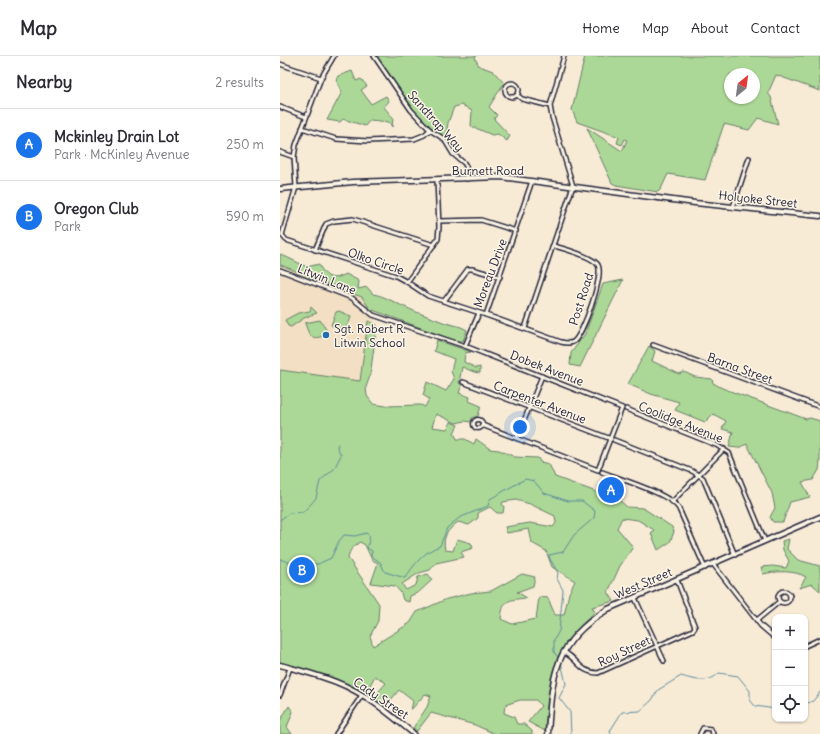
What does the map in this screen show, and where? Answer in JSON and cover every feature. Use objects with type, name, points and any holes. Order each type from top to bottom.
[{"type":"main road","name":"Burnett Road","points":[[280,189],[353,182],[501,177],[695,203]]},
{"type":"main road","name":"Holyoke Street","points":[[695,203],[820,216]]},
{"type":"main road","name":"West Street","points":[[548,734],[552,683],[558,663],[570,640],[590,620],[608,609],[820,517]]},
{"type":"main road","name":"Cady Street","points":[[280,665],[335,682],[362,695],[414,734]]},
{"type":"street","points":[[296,187],[294,157],[302,128],[321,78],[334,56]]},
{"type":"street","name":"Sandtrap Way","points":[[374,56],[411,110],[430,130],[444,139],[453,154],[464,163],[466,166],[468,179]]},
{"type":"street","points":[[525,328],[554,246],[573,186],[550,106],[564,56]]},
{"type":"street","points":[[280,64],[321,78]]},
{"type":"street","points":[[517,95],[519,89],[517,85],[513,83],[508,85],[505,89],[506,93],[512,96],[517,95],[522,99],[550,106]]},
{"type":"street","points":[[280,107],[306,117]]},
{"type":"street","points":[[302,128],[336,139],[368,141],[414,139],[424,135],[430,130]]},
{"type":"street","points":[[280,152],[294,157]]},
{"type":"street","points":[[733,207],[749,158]]},
{"type":"street","name":"Olko Circle","points":[[296,187],[282,235],[286,240],[396,276],[407,282],[438,239],[439,221],[437,180]]},
{"type":"street","name":"Moreau Drive","points":[[407,282],[428,296],[486,315],[516,231],[532,180]]},
{"type":"street","points":[[315,250],[326,224],[334,220],[353,219],[434,245]]},
{"type":"street","points":[[439,221],[481,220],[516,231]]},
{"type":"street","name":"Post Road","points":[[486,315],[561,342],[570,343],[577,338],[585,321],[600,276],[599,267],[590,259],[554,246]]},
{"type":"street","points":[[444,301],[468,269],[500,277]]},
{"type":"street","name":"Litwin Lane","points":[[280,270],[352,298],[361,304],[366,311],[372,315],[465,346]]},
{"type":"street","points":[[465,346],[479,312]]},
{"type":"street","name":"Barna Street","points":[[653,345],[820,407]]},
{"type":"street","name":"Dobek Avenue","points":[[465,346],[622,408],[612,440]]},
{"type":"street","points":[[517,438],[542,376]]},
{"type":"street","name":"Carpenter Avenue","points":[[463,382],[698,474]]},
{"type":"street","name":"Coolidge Avenue","points":[[626,409],[724,449],[730,455],[765,542]]},
{"type":"street","points":[[482,425],[598,470],[612,440]]},
{"type":"street","points":[[672,501],[724,449]]},
{"type":"street","points":[[602,472],[672,501],[679,509],[705,568]]},
{"type":"street","points":[[698,474],[705,482],[735,555]]},
{"type":"street","points":[[713,564],[757,620],[772,635]]},
{"type":"street","name":"Roy Street","points":[[564,652],[573,657],[580,666],[589,673],[598,673],[696,627],[676,580]]},
{"type":"street","points":[[785,591],[789,594],[790,598],[788,602],[783,604],[779,602],[778,597],[780,592],[785,591]]},
{"type":"street","points":[[635,598],[664,661]]},
{"type":"street","points":[[757,620],[779,602]]},
{"type":"street","points":[[808,645],[820,639]]},
{"type":"street","points":[[280,695],[290,668]]},
{"type":"street","points":[[280,679],[286,681]]},
{"type":"street","points":[[336,734],[362,695]]},
{"type":"street","points":[[700,734],[703,728],[707,728],[711,729],[713,734]]},
{"type":"shaded area","name":"Sgt. Robert R. Litwin School","points":[[280,263],[378,298],[366,385],[280,372]]},
{"type":"green space","points":[[376,56],[477,56],[475,58],[479,66],[493,71],[504,83],[489,107],[497,115],[494,119],[510,136],[507,141],[498,134],[492,135],[471,126],[472,111],[462,105],[454,107],[448,123],[446,136],[443,137],[432,129],[414,110]]},
{"type":"green space","points":[[585,56],[820,56],[820,91],[776,75],[768,93],[771,97],[778,124],[758,118],[749,130],[724,124],[705,180],[668,174],[658,192],[616,185],[612,183],[587,128],[622,151],[627,140],[625,139],[622,145],[617,143],[619,137],[577,122],[572,110]]},
{"type":"green space","points":[[352,71],[356,81],[361,79],[367,86],[361,90],[371,104],[386,96],[389,101],[384,107],[393,118],[392,127],[389,122],[370,120],[365,126],[343,119],[340,122],[327,120],[342,92],[336,80],[338,76]]},
{"type":"green space","points":[[280,254],[307,267],[319,264],[321,269],[327,275],[333,278],[346,274],[359,281],[358,289],[367,287],[373,294],[443,322],[464,328],[467,330],[463,341],[456,341],[370,309],[362,297],[342,290],[338,286],[323,283],[280,265]]},
{"type":"green space","points":[[623,280],[580,367],[570,365],[571,353],[585,334],[603,284]]},
{"type":"green space","points":[[311,307],[317,313],[304,318],[291,327],[288,326],[285,320],[298,313],[310,311]]},
{"type":"green space","points":[[339,311],[351,316],[350,321],[344,328],[331,325],[336,312]]},
{"type":"green space","points":[[320,320],[329,334],[316,338],[311,336],[305,323]]},
{"type":"green space","points":[[368,321],[377,325],[370,376],[366,387],[367,396],[373,404],[386,406],[421,405],[425,407],[429,399],[423,395],[427,382],[446,391],[454,379],[451,371],[454,359],[434,351],[437,340],[471,352],[465,353],[464,362],[476,368],[480,367],[480,373],[462,367],[459,383],[462,385],[459,393],[470,397],[469,401],[481,406],[478,416],[472,418],[471,422],[465,421],[456,423],[436,414],[432,427],[447,429],[451,422],[458,425],[454,433],[457,439],[465,439],[474,444],[476,439],[490,449],[499,450],[515,457],[538,458],[540,462],[549,464],[555,477],[602,494],[608,480],[620,485],[614,499],[619,500],[627,507],[643,508],[672,527],[674,532],[670,542],[658,550],[651,533],[654,530],[638,520],[622,518],[617,528],[633,547],[620,566],[608,592],[614,601],[592,607],[595,612],[580,626],[569,639],[561,652],[551,678],[545,731],[528,722],[541,706],[536,700],[520,700],[505,705],[504,713],[514,717],[517,724],[524,724],[532,731],[532,734],[495,734],[475,725],[431,713],[417,731],[413,728],[427,707],[431,696],[425,694],[411,710],[413,701],[399,690],[385,707],[373,698],[386,683],[375,676],[369,687],[374,691],[370,697],[336,679],[280,662],[280,370],[360,381]],"holes":[[[516,500],[530,504],[555,516],[556,523],[553,527],[530,523],[505,527],[507,533],[529,529],[532,543],[546,551],[552,567],[575,581],[569,593],[564,615],[555,615],[548,598],[539,597],[536,619],[512,624],[501,619],[505,604],[511,600],[527,598],[517,592],[533,586],[535,577],[522,574],[491,591],[471,593],[447,599],[417,612],[410,623],[373,646],[370,636],[378,621],[379,604],[348,558],[349,553],[354,547],[360,542],[365,545],[372,560],[378,563],[371,583],[395,586],[401,593],[403,600],[409,602],[410,596],[419,592],[432,580],[428,574],[418,577],[416,585],[406,590],[402,584],[419,573],[430,570],[436,563],[464,557],[461,552],[473,548],[471,543],[457,539],[453,551],[445,550],[445,537],[451,528],[458,522],[469,525],[478,518],[478,513],[490,507],[497,513],[503,513],[503,502]]]},
{"type":"green space","points":[[649,346],[655,351],[652,361],[679,374],[684,372],[695,377],[712,379],[713,383],[722,388],[806,419],[810,418],[820,421],[819,470],[813,480],[802,482],[810,497],[790,502],[783,522],[773,522],[770,517],[775,508],[772,493],[747,444],[738,448],[729,447],[733,432],[722,429],[726,421],[713,414],[705,422],[675,410],[679,402],[651,394],[628,384]]},
{"type":"green space","points":[[789,539],[787,549],[798,560],[820,566],[820,591],[812,584],[799,588],[806,577],[796,573],[774,572],[763,574],[761,567],[773,566],[786,568],[789,561],[783,550],[782,541]]},
{"type":"green space","points":[[289,706],[293,712],[287,727],[292,734],[280,734],[280,721]]},
{"type":"waterway","points":[[280,520],[289,513],[303,512],[316,498],[320,481],[334,469],[341,455],[337,447],[338,444]]},
{"type":"waterway","points":[[280,559],[293,564],[296,569],[302,563],[318,564],[331,558],[339,541],[344,535],[355,536],[366,533],[370,536],[367,548],[372,551],[371,556],[380,562],[385,572],[405,578],[424,555],[440,546],[447,528],[459,518],[488,506],[490,499],[525,479],[534,481],[544,493],[568,501],[582,501],[595,511],[594,518],[574,535],[563,552],[549,555],[558,573],[557,579],[563,590],[559,631],[554,640],[554,652],[559,659]]},
{"type":"waterway","points":[[561,662],[566,684],[559,698],[570,712],[571,734]]},
{"type":"waterway","points":[[611,734],[610,731],[622,712],[640,711],[652,700],[658,690],[681,676],[701,680],[710,679],[719,673],[738,676],[750,691],[750,700],[755,706],[772,709]]},
{"type":"waterway","points":[[808,703],[813,701],[820,692]]},
{"type":"place","name":"Sgt. Robert R. Litwin School","points":[[326,335]]},
{"type":"place","name":"Mckinley Drain Lot","points":[[611,490]]},
{"type":"place","name":"Oregon Club","points":[[302,570]]}]
